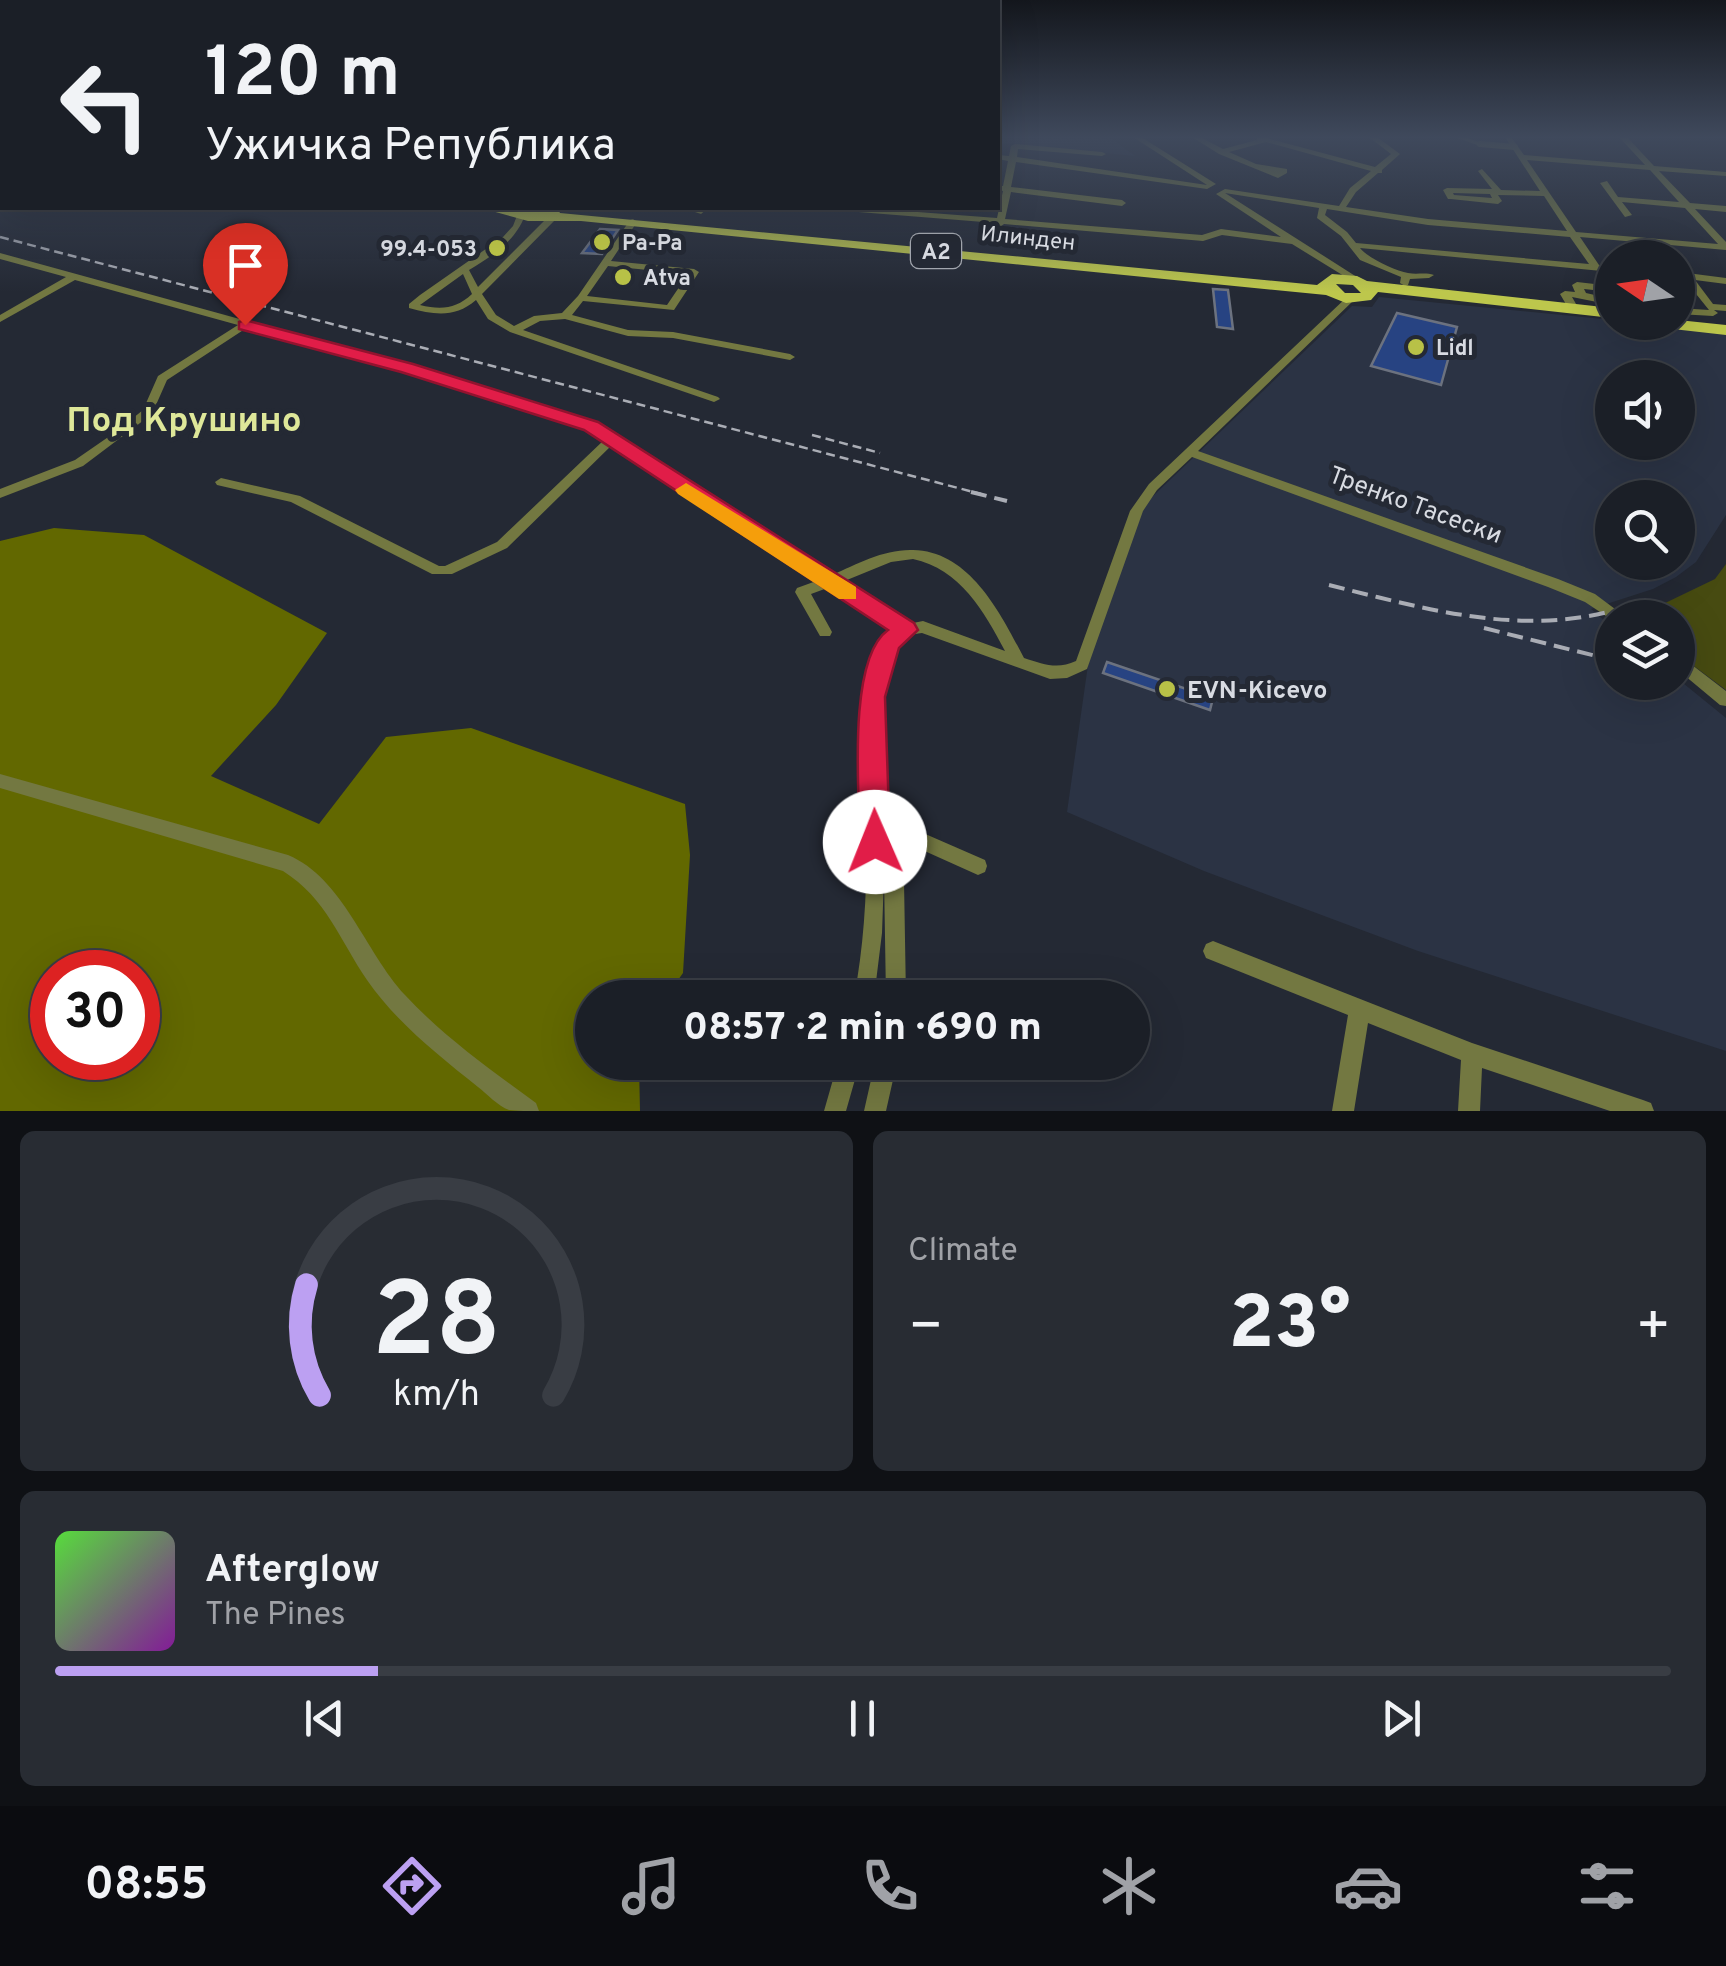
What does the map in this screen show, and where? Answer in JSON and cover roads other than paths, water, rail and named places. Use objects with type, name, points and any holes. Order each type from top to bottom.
[{"type":"main road","name":"Илинден","points":[[514,210],[1329,279],[1595,314]]},
{"type":"main road","name":"Илинден","points":[[541,212],[1329,279],[1350,299],[1363,283]]},
{"type":"main road","name":"Илинден","points":[[1363,283],[1578,302],[1595,309]]},
{"type":"main road","points":[[1695,318],[1720,317]]},
{"type":"main road","points":[[1695,319],[1720,317]]},
{"type":"street","points":[[1000,224],[1002,189]]},
{"type":"street","points":[[1009,189],[1122,202]]},
{"type":"street","points":[[1213,189],[1292,242],[1329,279]]},
{"type":"street","points":[[1219,189],[1341,209],[1726,247]]},
{"type":"street","points":[[1341,209],[1355,189]]},
{"type":"street","points":[[1445,189],[1449,194]]},
{"type":"street","points":[[1544,189],[1595,267]]},
{"type":"street","points":[[1609,189],[1628,215]]},
{"type":"street","points":[[1672,189],[1726,247]]},
{"type":"street","points":[[1436,198],[1496,192],[1547,194]]},
{"type":"street","points":[[1242,207],[1242,201],[1255,196]]},
{"type":"street","points":[[1618,199],[1726,209]]},
{"type":"street","points":[[1323,206],[1320,216],[1374,264],[1406,276],[1429,275]]},
{"type":"street","points":[[852,210],[1192,238],[1221,232],[1292,242]]},
{"type":"street","points":[[541,212],[466,306],[449,312],[413,306],[467,275],[516,226],[541,212]]},
{"type":"street","points":[[565,316],[633,222]]},
{"type":"street","points":[[1352,246],[1595,268]]},
{"type":"street","points":[[2,258],[528,403],[613,438],[906,630]]},
{"type":"street","points":[[605,263],[694,272],[648,334]]},
{"type":"street","points":[[1363,283],[1374,264]]},
{"type":"street","points":[[467,275],[492,317],[514,330],[714,399]]},
{"type":"street","points":[[0,319],[74,276]]},
{"type":"street","points":[[1404,289],[1406,276]]},
{"type":"street","points":[[1695,277],[1726,281]]},
{"type":"street","points":[[1595,287],[1577,285],[1578,302],[1595,302]]},
{"type":"street","points":[[1695,290],[1720,317]]},
{"type":"street","points":[[581,298],[670,308]]},
{"type":"street","points":[[868,980],[875,821],[872,697],[888,642],[906,630],[923,628],[1050,673],[1082,665],[1138,511],[1153,486],[1350,299]]},
{"type":"street","points":[[1695,313],[1720,317]]},
{"type":"street","points":[[514,330],[538,318],[565,316],[608,329],[790,357]]},
{"type":"street","points":[[0,494],[79,464],[148,412],[162,378],[245,325]]},
{"type":"street","points":[[221,482],[295,498],[438,571],[447,570],[502,546],[613,438]]},
{"type":"street","name":"Тренко Тасески","points":[[1189,452],[1595,601]]},
{"type":"street","points":[[825,632],[802,592],[892,556],[931,554],[956,571],[992,610],[1018,661]]},
{"type":"street","points":[[1695,675],[1726,700]]},
{"type":"street","points":[[0,781],[258,855],[308,874],[327,894],[382,985],[408,1014],[528,1111]]},
{"type":"street","points":[[875,821],[978,866]]},
{"type":"street","points":[[875,821],[894,881],[896,980]]},
{"type":"street","points":[[1212,952],[1472,1054],[1643,1111]]},
{"type":"street","points":[[1343,1111],[1358,1011]]},
{"type":"street","points":[[1470,1111],[1472,1054]]},
{"type":"street","points":[[835,1111],[844,1080]]},
{"type":"street","points":[[875,1111],[882,1080]]},
{"type":"railway","points":[[0,237],[981,494]]},
{"type":"railway","points":[[812,435],[880,453]]},
{"type":"railway","points":[[971,492],[1007,501]]},
{"type":"railway","points":[[1329,585],[1434,610],[1505,620],[1540,621],[1595,614]]},
{"type":"railway","points":[[1484,628],[1595,656]]},
{"type":"place","name":"Ра-Ра","points":[[602,242]]},
{"type":"place","name":"99.4-053","points":[[497,248]]},
{"type":"place","name":"Atva","points":[[623,277]]},
{"type":"place","name":"Lidl","points":[[1416,347]]},
{"type":"place","name":"EVN-Kicevo","points":[[1167,689]]},
{"type":"district","name":"Под Крушино","points":[[184,419]]}]
